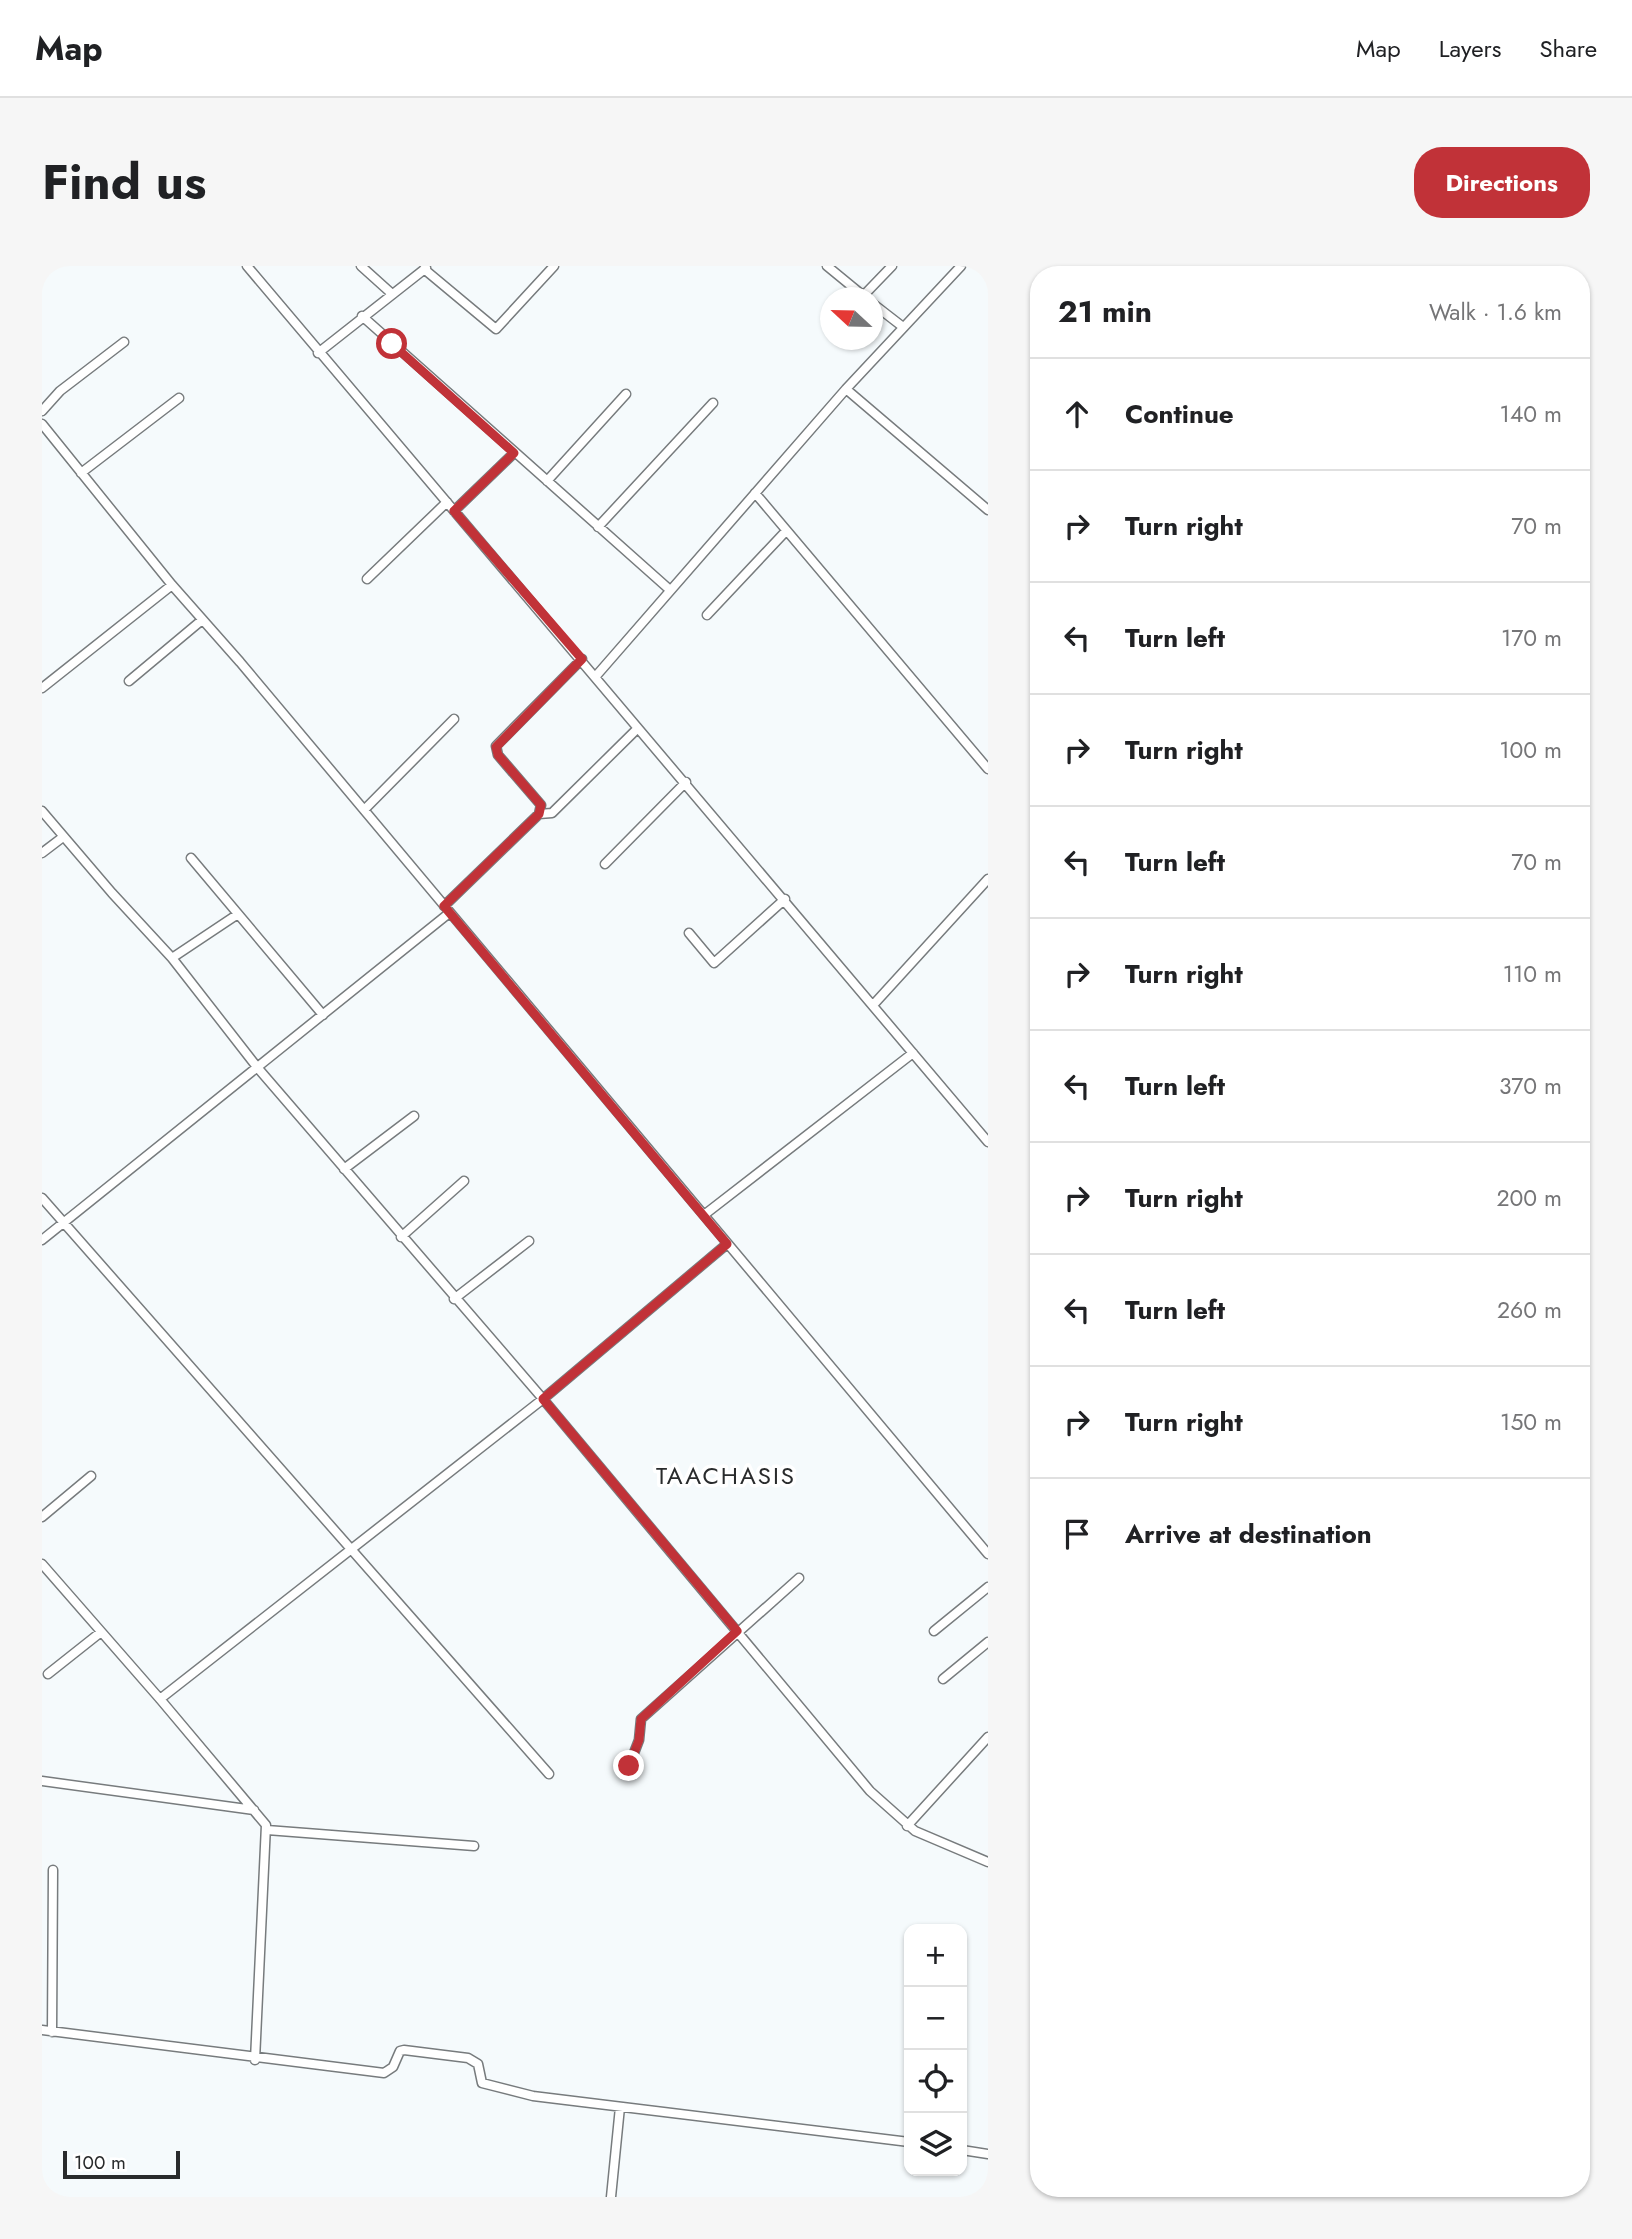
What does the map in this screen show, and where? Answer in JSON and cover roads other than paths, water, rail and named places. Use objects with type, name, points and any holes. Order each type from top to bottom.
[{"type":"street","points":[[247,266],[988,1142]]},
{"type":"street","points":[[361,266],[391,293]]},
{"type":"street","points":[[318,353],[426,268],[496,329],[554,266]]},
{"type":"street","points":[[827,266],[854,287]]},
{"type":"street","points":[[873,287],[892,266]]},
{"type":"street","points":[[596,676],[846,389],[961,266]]},
{"type":"street","points":[[883,311],[903,327]]},
{"type":"street","points":[[362,316],[670,590]]},
{"type":"street","points":[[42,411],[60,391],[124,342]]},
{"type":"street","points":[[846,389],[988,510]]},
{"type":"street","points":[[547,481],[626,394]]},
{"type":"street","points":[[81,473],[179,398]]},
{"type":"street","points":[[598,527],[713,403]]},
{"type":"street","points":[[42,424],[172,585],[988,1554]]},
{"type":"street","points":[[454,511],[514,453]]},
{"type":"street","points":[[755,494],[988,769]]},
{"type":"street","points":[[367,579],[447,502]]},
{"type":"street","points":[[707,615],[786,531]]},
{"type":"street","points":[[42,688],[172,585]]},
{"type":"street","points":[[129,681],[202,620]]},
{"type":"street","points":[[42,1240],[324,1015],[446,910],[539,814],[541,805],[498,755],[496,747],[582,659]]},
{"type":"street","points":[[364,810],[454,719]]},
{"type":"street","points":[[539,814],[552,813],[637,729]]},
{"type":"street","points":[[605,864],[686,782]]},
{"type":"street","points":[[42,811],[173,958],[257,1067],[454,1299],[543,1399],[870,1791],[908,1826],[988,1862]]},
{"type":"street","points":[[42,853],[64,837]]},
{"type":"street","points":[[191,858],[324,1015]]},
{"type":"street","points":[[874,1004],[988,879]]},
{"type":"street","points":[[689,933],[714,963],[785,899]]},
{"type":"street","points":[[173,958],[238,914]]},
{"type":"street","points":[[704,1215],[913,1053]]},
{"type":"street","points":[[344,1169],[414,1116]]},
{"type":"street","points":[[401,1237],[464,1181]]},
{"type":"street","points":[[42,1198],[353,1547],[549,1774]]},
{"type":"street","points":[[454,1299],[529,1241]]},
{"type":"street","points":[[160,1699],[543,1399],[727,1244]]},
{"type":"street","points":[[42,1517],[91,1476]]},
{"type":"street","points":[[42,1564],[254,1810],[267,1830],[255,2060]]},
{"type":"street","points":[[629,1766],[639,1740],[641,1719],[799,1578]]},
{"type":"street","points":[[934,1631],[988,1587]]},
{"type":"street","points":[[48,1674],[102,1632]]},
{"type":"street","points":[[943,1679],[988,1642]]},
{"type":"street","points":[[908,1826],[988,1737]]},
{"type":"street","points":[[42,1781],[254,1810]]},
{"type":"street","points":[[267,1830],[474,1846]]},
{"type":"street","points":[[53,1870],[47,2031],[255,2060],[384,2073],[393,2067],[400,2051],[404,2050],[475,2061],[480,2070],[479,2080],[488,2085],[576,2104],[904,2141]]},
{"type":"street","points":[[611,2197],[620,2107]]},
{"type":"street","points":[[967,2151],[988,2154]]},
{"type":"district","name":"TAACHASIS","points":[[726,1475]]}]
